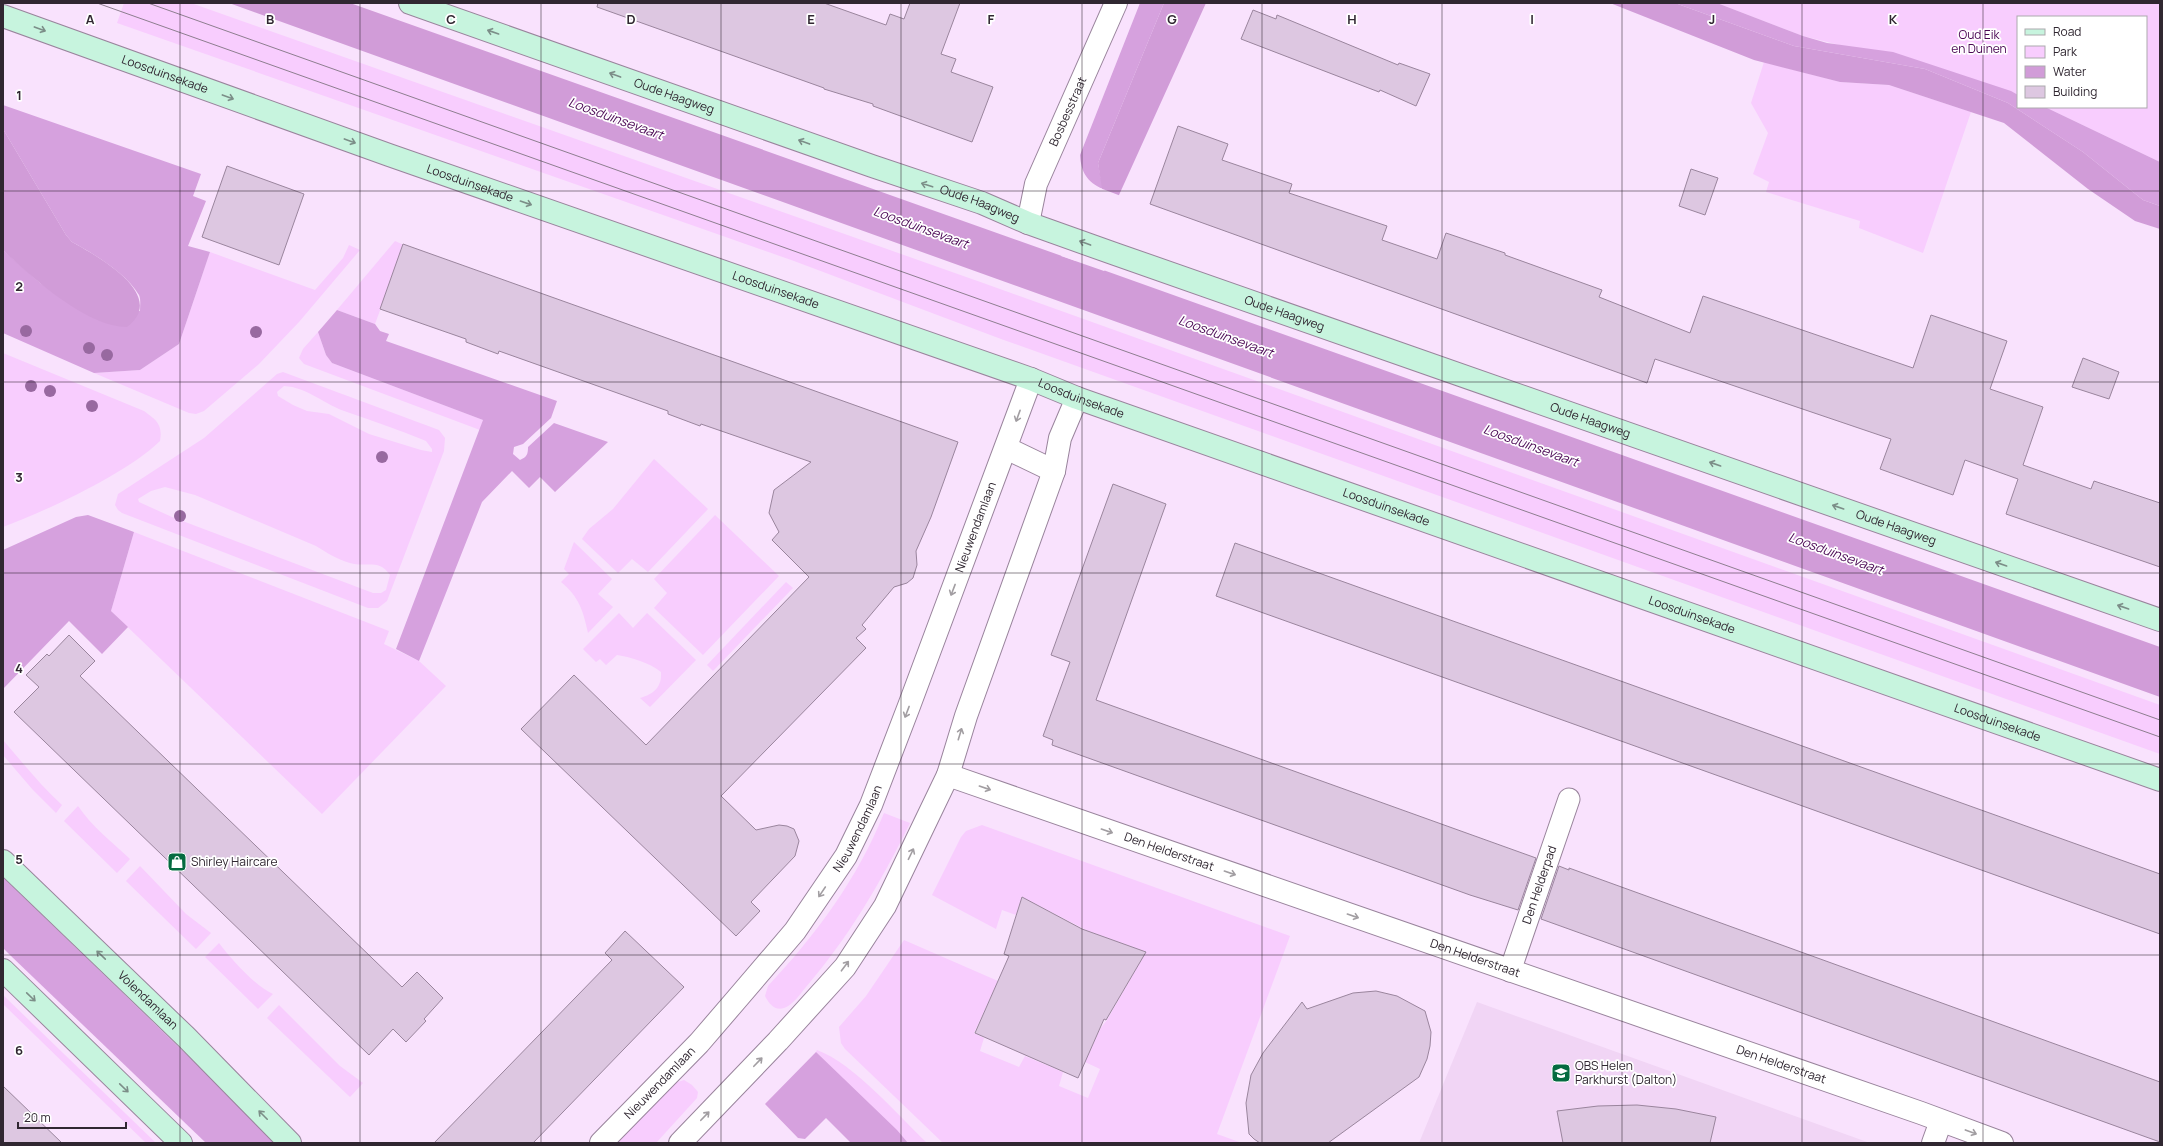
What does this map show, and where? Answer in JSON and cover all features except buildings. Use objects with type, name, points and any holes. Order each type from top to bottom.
[{"type":"main road","name":"Oude Haagweg","points":[[410,3],[872,166],[982,203],[1028,223],[1115,254],[2160,620]]},
{"type":"main road","name":"Loosduinsekade","points":[[3,16],[381,152],[1031,379],[1077,398],[2160,780]]},
{"type":"main road","name":"Volendamlaan","points":[[3,861],[186,1037],[290,1143]]},
{"type":"main road","points":[[3,970],[181,1143]]},
{"type":"street","name":"Bosbesstraat","points":[[1028,223],[1036,184],[1116,3]]},
{"type":"street","name":"Nieuwendamlaan","points":[[601,1143],[699,1043],[795,931],[846,856],[871,805],[1031,379]]},
{"type":"street","points":[[680,1143],[778,1041],[845,967],[885,906],[948,775],[966,716],[1054,472],[1060,438],[1077,398]]},
{"type":"street","points":[[1006,448],[1054,472]]},
{"type":"street","name":"Den Helderstraat","points":[[948,775],[2002,1143]]},
{"type":"street","points":[[1933,1143],[1941,1121]]},
{"type":"lane","name":"Den Helderpad","points":[[1510,971],[1569,799]]},
{"type":"shaded area","points":[[1140,3],[1164,3],[1098,163],[1103,189],[1089,180],[1086,176],[1083,171],[1080,155]]},
{"type":"shaded area","points":[[1675,3],[1717,3],[1803,36],[1827,43],[1893,52],[2011,91],[2017,94],[2017,108],[2047,108],[2160,162],[2160,206],[2143,200],[2083,152],[2008,103],[1925,69],[1794,46]]},
{"type":"shaded area","points":[[3,105],[201,174],[193,196],[206,201],[188,246],[210,252],[179,344],[140,370],[94,373],[3,333],[3,250],[40,283],[87,314],[140,311],[140,298],[133,287],[118,272],[90,252],[72,242],[66,235],[3,129]]},
{"type":"shaded area","points":[[337,310],[375,324],[380,331],[389,334],[386,341],[557,401],[551,418],[523,444],[514,447],[513,454],[520,460],[527,455],[528,447],[554,423],[608,442],[555,492],[540,477],[529,488],[512,471],[482,502],[419,661],[396,649],[483,420],[332,363],[326,355],[318,332]]},
{"type":"shaded area","points":[[88,515],[134,532],[111,611],[128,627],[102,654],[69,621],[3,689],[3,550],[76,517]]},
{"type":"shaded area","points":[[3,877],[278,1143],[206,1143],[10,955],[3,948]]},
{"type":"shaded area","name":"OBS Helen Parkhurst (Dalton)","points":[[1477,1002],[1870,1143],[1419,1143]]},
{"type":"shaded area","points":[[816,1052],[897,1130],[908,1143],[851,1143],[826,1118],[805,1139],[798,1138],[765,1104]]},
{"type":"green space","points":[[124,3],[191,3],[986,284],[2160,705],[2160,754],[1001,339],[794,261],[117,23]]},
{"type":"green space","name":"Oud Eik en Duinen","points":[[1717,3],[2160,3],[2160,162],[2047,108],[2147,108],[2147,16],[2017,16],[2017,95],[1949,72],[1803,36]]},
{"type":"green space","points":[[1764,62],[1840,82],[1889,85],[1971,112],[1923,253],[1859,228],[1860,221],[1766,192],[1769,182],[1753,174],[1768,133],[1751,103]]},
{"type":"green space","points":[[395,241],[404,245],[375,324],[337,310]]},
{"type":"green space","points":[[349,245],[360,250],[299,322],[259,364],[204,411],[196,414],[189,413],[94,373],[140,370],[179,344],[210,252],[315,290],[343,258]]},
{"type":"green space","points":[[318,332],[326,355],[332,363],[483,420],[480,430],[304,364],[299,358],[303,349]]},
{"type":"green space","points":[[3,353],[144,411],[158,423],[161,435],[160,441],[127,466],[86,490],[42,511],[3,527]]},
{"type":"green space","points":[[283,372],[439,430],[445,438],[444,451],[387,601],[378,608],[368,608],[122,513],[115,505],[118,494],[204,438],[277,374]],"holes":[[[284,386],[292,387],[308,393],[339,409],[426,441],[432,449],[432,452],[369,434],[329,414],[307,411],[293,405],[278,396],[277,392]],[[165,487],[195,495],[316,546],[332,556],[345,561],[356,564],[372,564],[381,567],[390,575],[386,590],[381,593],[373,593],[172,517],[139,502],[138,499],[151,491]]]},
{"type":"green space","points":[[654,459],[708,509],[648,572],[632,559],[618,573],[582,539],[589,529],[613,509]]},
{"type":"green space","points":[[715,515],[779,576],[703,655],[654,608],[667,593],[654,579]]},
{"type":"green space","points":[[134,532],[389,631],[384,644],[419,661],[446,686],[322,814],[111,611]]},
{"type":"green space","points":[[574,542],[612,579],[598,594],[613,607],[588,633],[579,604],[572,593],[561,582],[569,574],[564,569]]},
{"type":"green space","points":[[786,582],[793,588],[713,671],[707,665]]},
{"type":"green space","points":[[619,613],[633,628],[647,613],[696,660],[650,707],[640,698],[656,689],[660,682],[661,672],[640,661],[617,655],[606,665],[600,659],[596,662],[583,649]]},
{"type":"green space","points":[[3,740],[39,782],[62,805],[56,813],[33,790],[3,755]]},
{"type":"green space","points":[[78,806],[96,828],[130,859],[117,873],[64,821]]},
{"type":"green space","points":[[884,813],[910,823],[876,888],[836,949],[799,996],[787,1007],[781,1009],[775,1008],[768,1002],[765,996],[768,986],[803,947],[849,883],[874,837]]},
{"type":"green space","points":[[982,825],[1290,936],[1217,1134],[1242,1143],[943,1143],[845,1049],[841,1043],[839,1027],[866,996],[904,940],[998,981],[974,1033],[984,1038],[980,1051],[1019,1067],[1025,1056],[1063,1072],[1059,1086],[1088,1098],[1100,1069],[1085,1062],[1100,1029],[1107,1020],[1146,952],[1088,931],[1022,897],[1016,915],[1002,910],[996,929],[932,895],[961,837],[966,831]]},
{"type":"green space","points":[[140,866],[186,914],[211,933],[196,949],[126,881]]},
{"type":"green space","points":[[219,943],[258,985],[273,994],[258,1009],[205,957]]},
{"type":"green space","points":[[3,995],[156,1143],[146,1143],[3,1004]]},
{"type":"green space","points":[[279,1005],[340,1066],[363,1083],[350,1097],[267,1018]]},
{"type":"green space","points":[[817,1050],[845,1066],[860,1078],[927,1143],[908,1143],[816,1052]]},
{"type":"green space","points":[[684,1080],[692,1085],[698,1092],[697,1098],[656,1143],[617,1143],[675,1083]]},
{"type":"water","name":"Loosduinsevaart","points":[[229,3],[350,3],[1076,261],[1102,189],[1098,163],[1164,3],[1206,3],[1119,195],[1092,266],[2160,647],[2160,697]]},
{"type":"water","points":[[1610,3],[1675,3],[1794,46],[1925,69],[2008,103],[2083,152],[2143,200],[2160,206],[2160,229],[2135,221],[2088,189],[2004,123],[1889,85],[1840,82],[1754,60]]},
{"type":"water","points":[[3,129],[66,235],[72,242],[97,257],[125,278],[135,290],[140,302],[138,315],[127,327],[111,325],[95,319],[60,299],[3,250]]},
{"type":"pier","points":[[1100,188],[1121,196],[1094,265],[1105,270],[1104,271],[1061,256],[1062,254],[1075,259]]},
{"type":"tram line","points":[[97,3],[2160,737]]},
{"type":"tram line","points":[[148,3],[2160,720]]},
{"type":"place","name":"Shirley Haircare","points":[[177,862]]},
{"type":"place","name":"OBS Helen Parkhurst (Dalton)","points":[[1561,1073]]}]
